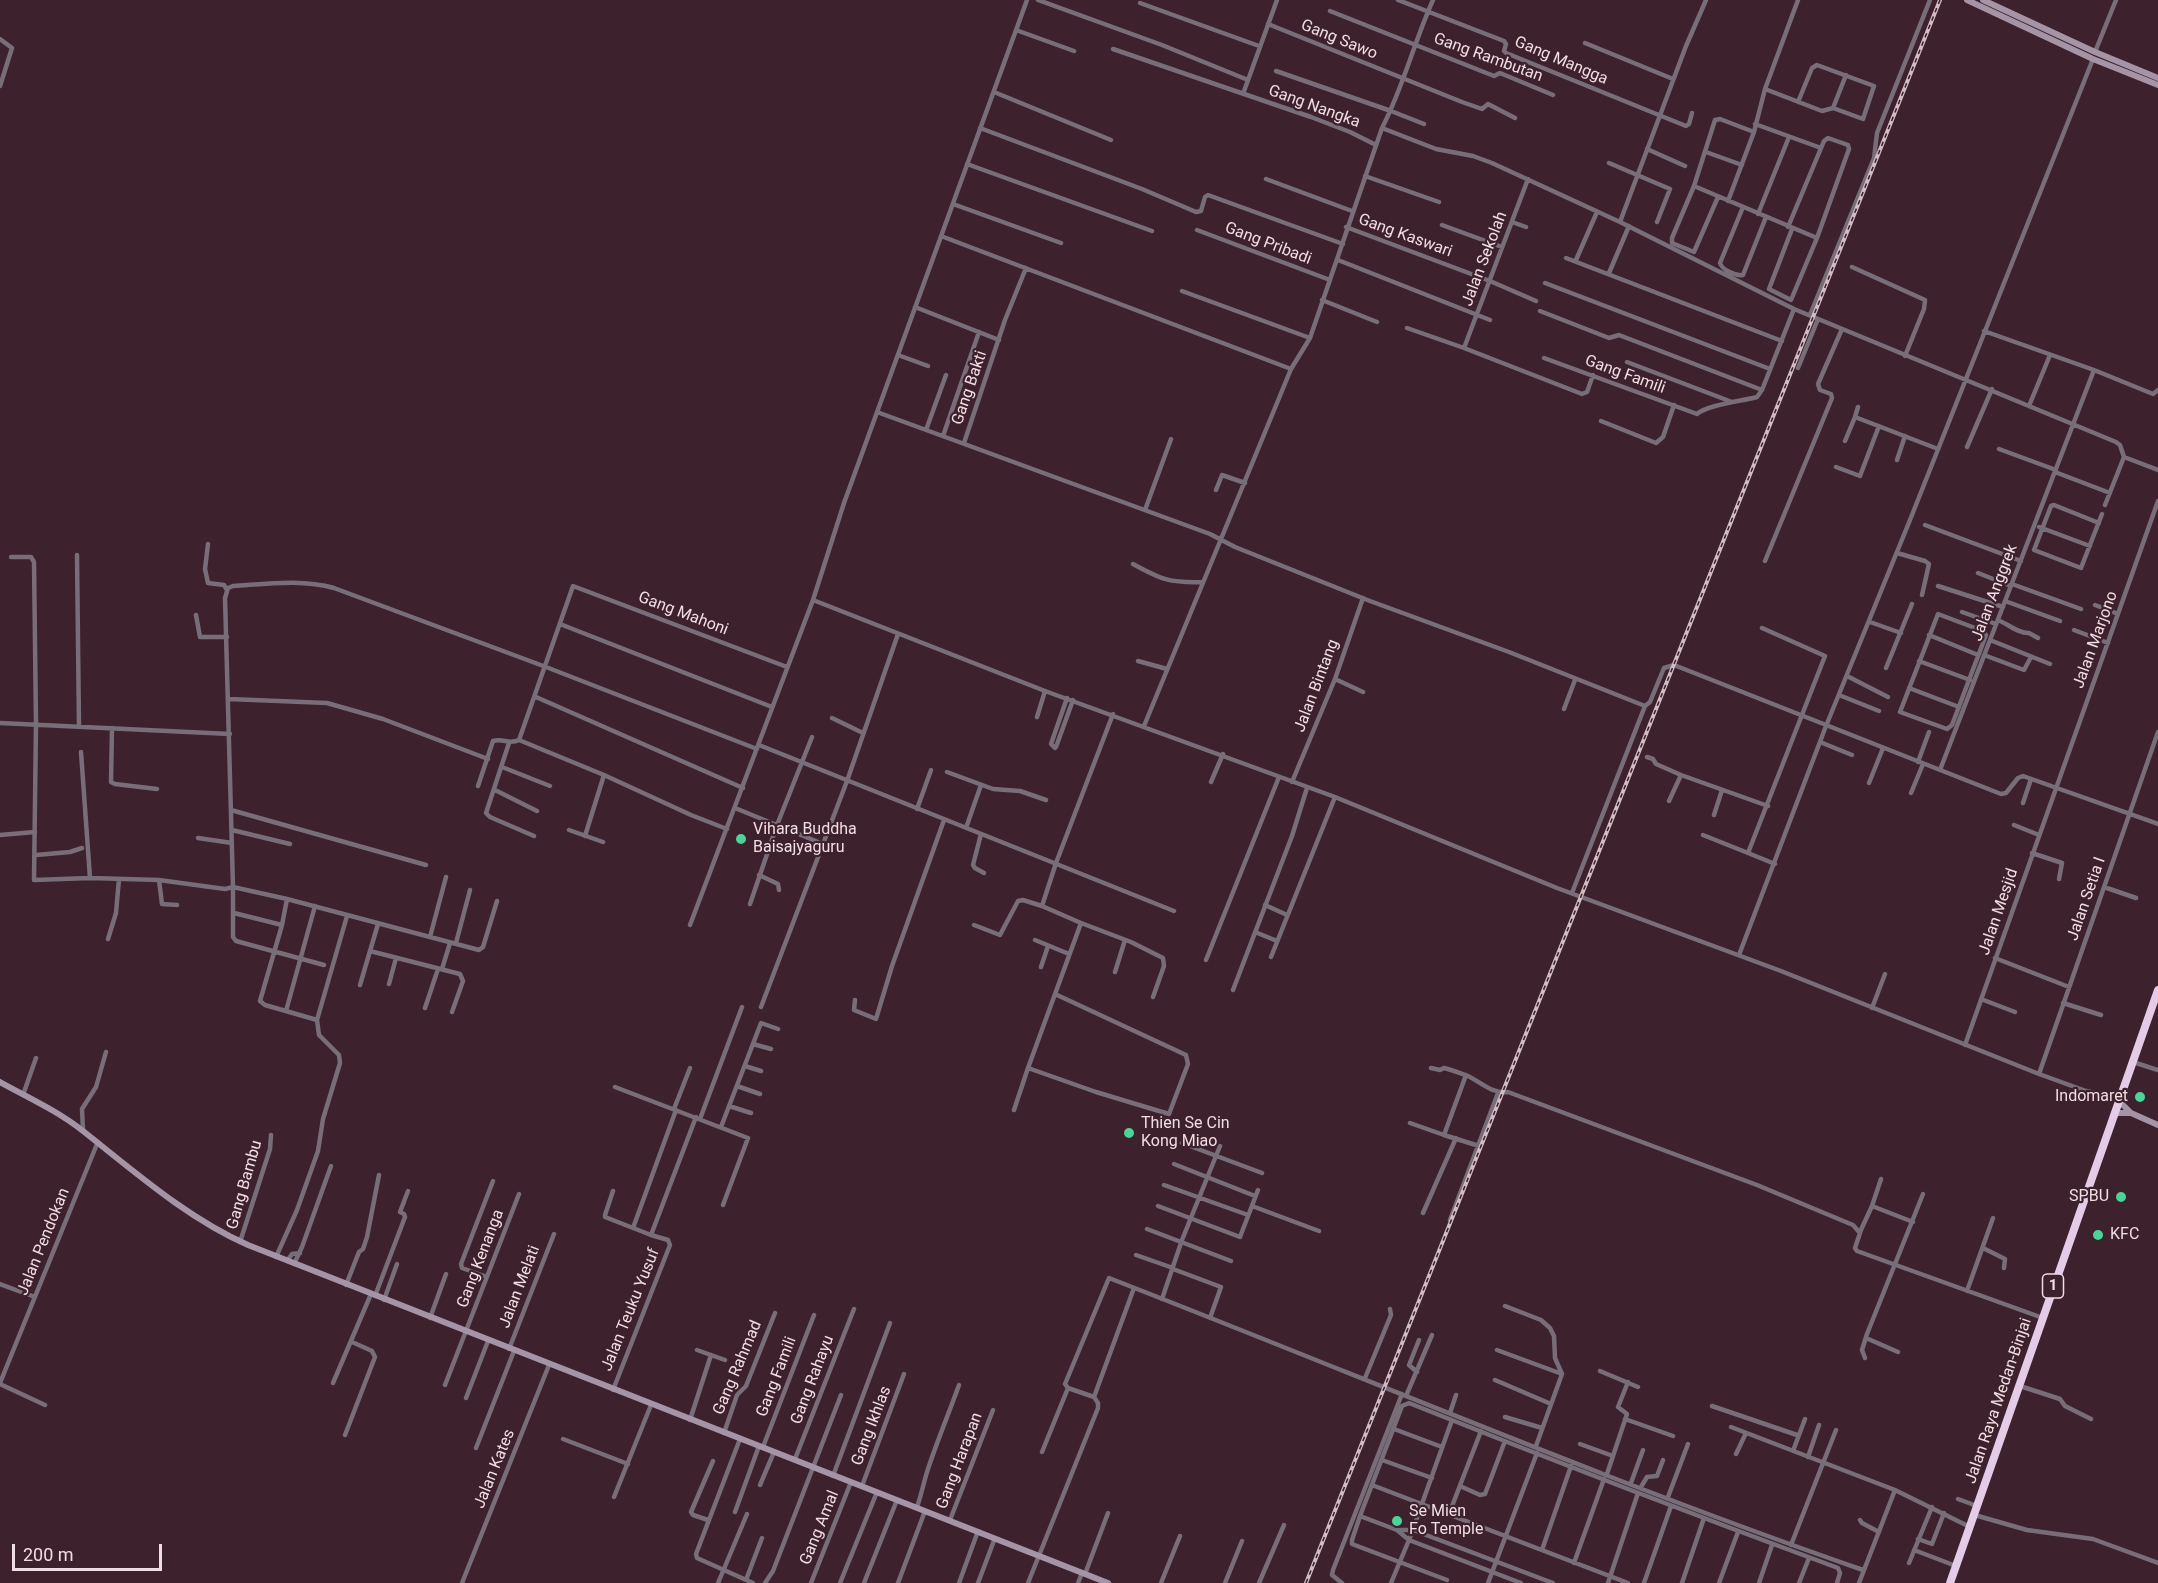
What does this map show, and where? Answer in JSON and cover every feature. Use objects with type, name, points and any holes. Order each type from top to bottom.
[{"type":"highway","name":"Jalan Raya Medan-Binjai","points":[[2122,1100],[2158,990]]},
{"type":"highway","name":"Jalan Raya Medan-Binjai","points":[[1950,1583],[2043,1318],[2158,1005]]},
{"type":"highway","name":"Jalan Raya Medan-Binjai","points":[[1955,1583],[2117,1113]]},
{"type":"main road","points":[[1967,0],[2046,33]]},
{"type":"main road","points":[[1983,0],[2094,56],[2158,83]]},
{"type":"main road","points":[[0,1082],[83,1130],[97,1144],[210,1227],[240,1242],[1108,1583]]},
{"type":"main road","points":[[2122,1100],[2132,1113]]},
{"type":"main road","points":[[2117,1113],[2132,1113],[2158,1125]]},
{"type":"street","points":[[690,925],[813,600],[844,503],[1027,0]]},
{"type":"street","points":[[1038,0],[1162,45],[1248,80]]},
{"type":"street","points":[[1244,94],[1277,0]]},
{"type":"street","points":[[1398,0],[1427,12]]},
{"type":"street","points":[[1144,726],[1291,369],[1310,338],[1338,260],[1346,227],[1382,128],[1391,111],[1433,0]]},
{"type":"street","points":[[1620,222],[1673,79],[1706,0]]},
{"type":"street","points":[[1728,201],[1754,132],[1765,89],[1798,0]]},
{"type":"street","points":[[1810,315],[1874,158],[1877,133],[1930,0]]},
{"type":"street","points":[[1739,955],[1826,726],[1870,622],[2116,0]]},
{"type":"street","points":[[1140,3],[1259,46]]},
{"type":"street","name":"Gang Rambutan","points":[[1330,11],[1415,43],[1475,69],[1494,76],[1500,73],[1553,95]]},
{"type":"street","name":"Gang Mangga","points":[[1427,12],[1504,41],[1506,53],[1660,115]]},
{"type":"street","name":"Gang Sawo","points":[[1268,24],[1482,109],[1488,104],[1515,118]]},
{"type":"street","points":[[1016,30],[1074,51]]},
{"type":"street","points":[[0,39],[12,48],[0,83]]},
{"type":"street","points":[[1585,43],[1673,79]]},
{"type":"street","name":"Gang Nangka","points":[[1113,49],[1330,124],[1376,145]]},
{"type":"street","points":[[1765,89],[1798,102],[1822,111],[1833,108],[1865,118],[1874,86],[1814,65],[1798,102]]},
{"type":"street","points":[[1276,71],[1424,124]]},
{"type":"street","points":[[1833,108],[1846,75]]},
{"type":"street","points":[[994,92],[1111,140]]},
{"type":"street","points":[[1660,115],[1686,126],[1692,113]]},
{"type":"street","points":[[1718,197],[1695,250],[1692,252],[1671,241],[1694,186],[1717,119],[1754,132]]},
{"type":"street","points":[[1755,124],[1821,148]]},
{"type":"street","points":[[980,128],[1200,212],[1205,196],[1208,195],[1343,243]]},
{"type":"street","points":[[1382,128],[1436,149],[1480,158],[1629,226],[1794,309],[2116,442],[2120,445],[2124,457],[2105,505]]},
{"type":"street","points":[[1758,214],[1789,137]]},
{"type":"street","points":[[1828,138],[1848,145],[1849,149],[1817,238],[1792,299],[1790,299],[1770,290],[1769,287],[1821,148],[1828,138]]},
{"type":"street","points":[[1647,149],[1685,166]]},
{"type":"street","points":[[1706,152],[1742,165]]},
{"type":"street","points":[[967,164],[1152,231]]},
{"type":"street","points":[[1609,164],[1670,189],[1658,222]]},
{"type":"street","points":[[1365,176],[1439,202]]},
{"type":"street","points":[[1266,179],[1352,211]]},
{"type":"street","name":"Jalan Sekolah","points":[[1464,348],[1528,179]]},
{"type":"street","points":[[1694,186],[1817,238]]},
{"type":"street","points":[[953,204],[1061,243]]},
{"type":"street","points":[[1743,207],[1720,263],[1722,268],[1740,276],[1743,275],[1766,217]]},
{"type":"street","points":[[1576,261],[1597,212]]},
{"type":"street","points":[[1512,222],[1526,227]]},
{"type":"street","points":[[1442,225],[1502,247]]},
{"type":"street","points":[[1609,273],[1629,226]]},
{"type":"street","name":"Gang Kaswari","points":[[1346,227],[1490,281],[1536,301]]},
{"type":"street","name":"Gang Pribadi","points":[[1197,230],[1330,280]]},
{"type":"street","points":[[941,236],[1291,369]]},
{"type":"street","points":[[1566,258],[1782,341]]},
{"type":"street","points":[[1338,260],[1490,320]]},
{"type":"street","name":"Gang Bakti","points":[[964,443],[1026,267]]},
{"type":"street","points":[[1852,267],[1925,300],[1924,309],[1905,356]]},
{"type":"street","points":[[1545,283],[1770,369]]},
{"type":"street","points":[[1182,291],[1310,338]]},
{"type":"street","points":[[1322,300],[1377,322]]},
{"type":"street","points":[[915,307],[999,340]]},
{"type":"street","points":[[1627,362],[1732,402],[1756,397],[1762,390],[1794,309]]},
{"type":"street","points":[[1540,311],[1609,338],[1619,335],[1762,390]]},
{"type":"street","points":[[1798,368],[1818,319]]},
{"type":"street","points":[[1407,328],[1582,394],[1587,392],[1593,375]]},
{"type":"street","points":[[1766,561],[1832,398],[1831,394],[1819,388],[1818,384],[1842,329]]},
{"type":"street","points":[[1984,331],[2153,393],[2158,390]]},
{"type":"street","points":[[943,436],[980,332]]},
{"type":"street","points":[[898,355],[928,366]]},
{"type":"street","points":[[2029,406],[2050,355]]},
{"type":"street","name":"Gang Famili","points":[[1544,358],[1697,414],[1704,409],[1732,402]]},
{"type":"street","name":"Jalan Anggrek","points":[[1940,770],[1981,655],[1990,640],[2094,370]]},
{"type":"street","points":[[926,430],[946,375]]},
{"type":"street","points":[[1967,447],[1992,389]]},
{"type":"street","points":[[1601,421],[1656,443],[1663,437],[1674,405]]},
{"type":"street","points":[[1845,441],[1858,407]]},
{"type":"street","points":[[877,412],[1222,539],[1235,547],[1363,598],[1645,706]]},
{"type":"street","points":[[1855,417],[1938,449]]},
{"type":"street","points":[[1836,467],[1860,476],[1879,426]]},
{"type":"street","points":[[1897,460],[1905,436]]},
{"type":"street","points":[[1145,510],[1171,438]]},
{"type":"street","points":[[2000,449],[2110,493]]},
{"type":"street","points":[[2124,457],[2158,470]]},
{"type":"street","points":[[1216,490],[1222,475],[1245,483]]},
{"type":"street","name":"Jalan Marjono","points":[[2056,787],[2158,501]]},
{"type":"street","points":[[2099,523],[2054,505],[2049,508],[2034,550],[2082,567],[2099,523],[2102,514]]},
{"type":"street","points":[[1925,525],[2021,561]]},
{"type":"street","points":[[2035,525],[2090,546]]},
{"type":"street","points":[[208,544],[205,569],[208,583],[224,585],[227,590]]},
{"type":"street","points":[[1897,553],[1929,564],[1922,595]]},
{"type":"street","points":[[77,555],[80,726]]},
{"type":"street","points":[[11,557],[31,557],[34,562],[36,724],[34,880],[90,878],[159,880],[225,889],[233,887],[481,949],[486,941],[497,901]]},
{"type":"street","points":[[1133,564],[1158,579],[1171,582],[1203,582]]},
{"type":"street","points":[[1978,573],[2081,609]]},
{"type":"street","points":[[324,965],[236,941],[233,937],[225,598],[227,590],[232,586],[299,584],[330,586],[801,763],[1174,912]]},
{"type":"street","name":"Gang Mahoni","points":[[560,624],[571,588],[576,586],[787,667]]},
{"type":"street","points":[[1938,586],[2003,607]]},
{"type":"street","name":"Jalan Bintang","points":[[1292,782],[1335,679],[1363,598]]},
{"type":"street","points":[[813,600],[1044,691],[1223,754],[1335,797],[1572,893],[1739,955],[2038,1074],[2086,1092],[2122,1100]]},
{"type":"street","points":[[2005,601],[2061,621]]},
{"type":"street","points":[[1887,668],[1912,604]]},
{"type":"street","points":[[2095,605],[2118,614]]},
{"type":"street","points":[[1962,612],[1997,622],[2038,638]]},
{"type":"street","points":[[1919,661],[1971,681],[1952,725],[1947,729],[1901,713],[1900,710],[1936,615],[1941,614],[1985,633],[1981,655]]},
{"type":"street","points":[[196,615],[200,637],[227,637]]},
{"type":"street","points":[[1870,622],[1901,633]]},
{"type":"street","points":[[519,740],[560,624],[772,707]]},
{"type":"street","points":[[1748,853],[1825,656],[1762,628]]},
{"type":"street","points":[[2074,630],[2108,643]]},
{"type":"street","points":[[760,1006],[847,781],[898,634]]},
{"type":"street","points":[[1929,635],[2024,670],[2031,657]]},
{"type":"street","points":[[1990,640],[2050,664]]},
{"type":"street","points":[[1138,661],[1167,669]]},
{"type":"street","points":[[1572,893],[1645,706],[1650,702],[1662,672],[1668,666],[1674,665],[2001,794],[2006,793],[2020,777],[2031,779],[2158,824]]},
{"type":"street","points":[[1847,675],[1888,697]]},
{"type":"street","points":[[1335,679],[1363,692]]},
{"type":"street","points":[[1564,709],[1575,680]]},
{"type":"street","points":[[1909,688],[1959,707]]},
{"type":"street","points":[[1036,717],[1044,691]]},
{"type":"street","points":[[1839,695],[1879,711]]},
{"type":"street","points":[[536,697],[743,788]]},
{"type":"street","points":[[229,699],[327,703],[383,719],[488,759]]},
{"type":"street","points":[[1070,699],[1056,747],[1051,747],[1051,744],[1070,699]]},
{"type":"street","points":[[1042,906],[1113,714]]},
{"type":"street","points":[[832,718],[863,733]]},
{"type":"street","points":[[0,723],[230,734]]},
{"type":"street","points":[[112,728],[111,782],[157,789]]},
{"type":"street","points":[[1911,793],[1929,732]]},
{"type":"street","name":"Jalan Setia I","points":[[2038,1074],[2158,732]]},
{"type":"street","points":[[750,904],[777,825],[812,736]]},
{"type":"street","points":[[478,786],[493,741],[509,743],[519,740],[727,829]]},
{"type":"street","points":[[1820,742],[1852,755]]},
{"type":"street","points":[[509,743],[486,811],[487,816],[534,836]]},
{"type":"street","points":[[1869,783],[1883,748]]},
{"type":"street","points":[[81,752],[90,878]]},
{"type":"street","points":[[1211,782],[1223,754]]},
{"type":"street","points":[[1647,756],[1656,764],[1681,775],[1768,806]]},
{"type":"street","points":[[502,767],[550,786]]},
{"type":"street","points":[[917,809],[931,770]]},
{"type":"street","points":[[947,772],[981,785],[1001,790],[1020,791],[1046,800]]},
{"type":"street","points":[[585,836],[604,775]]},
{"type":"street","points":[[1669,801],[1681,775]]},
{"type":"street","points":[[1206,960],[1279,777]]},
{"type":"street","points":[[2023,803],[2031,779]]},
{"type":"street","points":[[966,828],[981,785]]},
{"type":"street","name":"Jalan Mesjid","points":[[1965,1045],[2056,787]]},
{"type":"street","points":[[1233,990],[1292,836],[1307,788]]},
{"type":"street","points":[[495,790],[537,812]]},
{"type":"street","points":[[1713,815],[1722,790]]},
{"type":"street","points":[[1271,957],[1335,797]]},
{"type":"street","points":[[735,808],[823,844]]},
{"type":"street","points":[[231,810],[426,865]]},
{"type":"street","points":[[855,1000],[854,1010],[876,1019],[892,966],[944,820]]},
{"type":"street","points":[[2014,825],[2039,835]]},
{"type":"street","points":[[232,830],[291,844]]},
{"type":"street","points":[[569,830],[603,842]]},
{"type":"street","points":[[0,835],[35,832]]},
{"type":"street","points":[[981,834],[973,865],[984,873]]},
{"type":"street","points":[[1703,835],[1775,864]]},
{"type":"street","points":[[198,838],[232,843]]},
{"type":"street","points":[[36,855],[70,852],[82,848]]},
{"type":"street","points":[[2032,853],[2061,862],[2063,865],[2059,879]]},
{"type":"street","points":[[759,875],[778,884],[779,890]]},
{"type":"street","points":[[430,937],[446,877]]},
{"type":"street","points":[[108,939],[116,914],[119,879]]},
{"type":"street","points":[[159,880],[162,904],[177,905]]},
{"type":"street","points":[[2104,887],[2136,898]]},
{"type":"street","points":[[425,1008],[453,943],[471,890]]},
{"type":"street","points":[[287,899],[282,925],[260,1001],[262,1004],[317,1020]]},
{"type":"street","points":[[974,925],[1000,935],[1018,901],[1023,900],[1042,906],[1160,956],[1164,960],[1153,997]]},
{"type":"street","points":[[286,1011],[315,906]]},
{"type":"street","points":[[1265,906],[1287,915]]},
{"type":"street","points":[[234,914],[282,925]]},
{"type":"street","points":[[276,1257],[297,1210],[318,1151],[323,1119],[340,1063],[339,1055],[319,1035],[317,1020],[347,916]]},
{"type":"street","points":[[1014,1110],[1081,923]]},
{"type":"street","points":[[360,985],[378,924]]},
{"type":"street","points":[[1255,932],[1277,941]]},
{"type":"street","points":[[1035,940],[1069,954]]},
{"type":"street","points":[[1115,972],[1125,940]]},
{"type":"street","points":[[1041,967],[1048,946]]},
{"type":"street","points":[[370,951],[460,974],[463,977],[452,1012]]},
{"type":"street","points":[[389,984],[396,958]]},
{"type":"street","points":[[1995,958],[2069,987]]},
{"type":"street","points":[[1872,1008],[1885,974]]},
{"type":"street","points":[[1028,1068],[1164,1114],[1169,1114],[1173,1109],[1188,1064],[1186,1056],[1055,994]]},
{"type":"street","points":[[1981,999],[2015,1012]]},
{"type":"street","points":[[2063,1003],[2101,1015]]},
{"type":"street","name":"Jalan Teuku Yusuf","points":[[613,1390],[670,1245],[668,1240],[651,1235],[742,1007]]},
{"type":"street","points":[[721,1127],[761,1023],[778,1029]]},
{"type":"street","points":[[753,1044],[771,1049]]},
{"type":"street","points":[[83,1130],[81,1112],[96,1087],[106,1052]]},
{"type":"street","points":[[22,1095],[36,1058]]},
{"type":"street","points":[[2136,1063],[2158,1070]]},
{"type":"street","points":[[744,1066],[761,1071]]},
{"type":"street","points":[[633,1228],[690,1068]]},
{"type":"street","points":[[1431,1068],[1440,1070],[1444,1068],[1466,1075],[1498,1093],[1508,1092],[1757,1185],[1853,1225],[1860,1233]]},
{"type":"street","points":[[1444,1135],[1466,1075]]},
{"type":"street","points":[[737,1086],[760,1094]]},
{"type":"street","points":[[615,1087],[748,1138],[723,1206]]},
{"type":"street","points":[[1450,1220],[1498,1093]]},
{"type":"street","points":[[729,1106],[752,1113]]},
{"type":"street","points":[[1410,1123],[1479,1146]]},
{"type":"street","name":"Gang Bambu","points":[[240,1242],[270,1149],[271,1135]]},
{"type":"street","points":[[1423,1213],[1456,1138]]},
{"type":"street","points":[[1182,1143],[1262,1173]]},
{"type":"street","name":"Jalan Pendokan","points":[[0,1383],[97,1144]]},
{"type":"street","points":[[1162,1299],[1220,1146]]},
{"type":"street","points":[[1174,1164],[1255,1196]]},
{"type":"street","points":[[291,1263],[300,1253],[331,1166]]},
{"type":"street","points":[[346,1285],[367,1237],[379,1175]]},
{"type":"street","points":[[1881,1179],[1855,1248],[1857,1251],[2043,1318]]},
{"type":"street","points":[[487,1277],[462,1268],[461,1264],[494,1181]]},
{"type":"street","points":[[1164,1185],[1248,1215]]},
{"type":"street","points":[[1158,1206],[1240,1237],[1257,1190]]},
{"type":"street","points":[[333,1383],[405,1217],[400,1212],[408,1191]]},
{"type":"street","points":[[613,1191],[605,1217],[651,1235]]},
{"type":"street","name":"Gang Kenanga","points":[[445,1385],[519,1194]]},
{"type":"street","points":[[1865,1358],[1862,1350],[1866,1338],[1923,1194]]},
{"type":"street","points":[[1251,1206],[1319,1231]]},
{"type":"street","points":[[1872,1206],[1913,1222]]},
{"type":"street","points":[[1967,1291],[1994,1218]]},
{"type":"street","points":[[1147,1229],[1231,1261]]},
{"type":"street","name":"Jalan Melati","points":[[476,1448],[554,1234]]},
{"type":"street","points":[[1983,1248],[2005,1259],[2004,1268]]},
{"type":"street","points":[[1136,1255],[1221,1287],[1210,1318]]},
{"type":"street","points":[[384,1300],[397,1264]]},
{"type":"street","points":[[430,1318],[446,1274]]},
{"type":"street","points":[[1042,1452],[1068,1388],[1066,1382],[1109,1278],[1536,1446],[1640,1490],[1671,1506],[1839,1569],[1837,1583]]},
{"type":"street","points":[[0,1284],[35,1297]]},
{"type":"street","points":[[1094,1397],[1134,1288]]},
{"type":"street","points":[[1505,1306],[1541,1320],[1550,1328],[1554,1336],[1555,1358],[1562,1374],[1536,1446]]},
{"type":"street","points":[[1365,1378],[1391,1315],[1390,1309]]},
{"type":"street","name":"Gang Rahayu","points":[[795,1460],[854,1310]]},
{"type":"street","name":"Gang Rahmad","points":[[724,1433],[737,1395],[746,1386],[775,1313]]},
{"type":"street","name":"Gang Famili","points":[[735,1512],[814,1315]]},
{"type":"street","points":[[833,1476],[890,1323]]},
{"type":"street","points":[[1342,1583],[1332,1575],[1333,1570],[1404,1395],[1417,1372],[1432,1335]]},
{"type":"street","points":[[1866,1338],[1898,1352]]},
{"type":"street","points":[[1417,1372],[1409,1365],[1419,1340]]},
{"type":"street","points":[[466,1398],[488,1341]]},
{"type":"street","points":[[345,1436],[375,1357],[372,1351],[352,1342]]},
{"type":"street","points":[[697,1350],[725,1360]]},
{"type":"street","points":[[1497,1350],[1562,1374]]},
{"type":"street","points":[[690,1420],[711,1355]]},
{"type":"street","name":"Jalan Kates","points":[[463,1583],[549,1365]]},
{"type":"street","points":[[1600,1371],[1638,1387]]},
{"type":"street","name":"Gang Ikhlas","points":[[862,1486],[904,1374]]},
{"type":"street","points":[[1495,1380],[1551,1404]]},
{"type":"street","points":[[1574,1563],[1625,1419],[1626,1413],[1618,1407],[1628,1382]]},
{"type":"street","points":[[0,1383],[45,1405]]},
{"type":"street","points":[[917,1507],[929,1465],[959,1385]]},
{"type":"street","points":[[2023,1387],[2060,1399],[2066,1406],[2091,1419]]},
{"type":"street","points":[[1028,1583],[1098,1408],[1094,1397],[1068,1388]]},
{"type":"street","points":[[765,1583],[773,1571],[841,1395]]},
{"type":"street","points":[[1450,1413],[1456,1395]]},
{"type":"street","points":[[1448,1580],[1353,1545],[1352,1540],[1360,1516],[1402,1406],[1407,1403],[1571,1466],[1631,1483],[1640,1490],[1668,1497],[1791,1545],[1863,1570]]},
{"type":"street","points":[[614,1497],[651,1405]]},
{"type":"street","points":[[1712,1406],[1797,1435]]},
{"type":"street","name":"Gang Harapan","points":[[950,1520],[993,1410]]},
{"type":"street","points":[[1505,1417],[1542,1428]]},
{"type":"street","points":[[1625,1419],[1673,1436]]},
{"type":"street","points":[[1793,1451],[1797,1435],[1805,1419]]},
{"type":"street","points":[[1391,1583],[1413,1530],[1452,1420]]},
{"type":"street","points":[[1808,1457],[1819,1425]]},
{"type":"street","points":[[1731,1426],[1895,1490],[1970,1527]]},
{"type":"street","points":[[1394,1429],[1442,1448]]},
{"type":"street","points":[[1791,1545],[1836,1430]]},
{"type":"street","points":[[1449,1515],[1481,1431]]},
{"type":"street","points":[[1736,1454],[1746,1433]]},
{"type":"street","points":[[740,1438],[696,1557],[753,1583]]},
{"type":"street","points":[[563,1439],[627,1464]]},
{"type":"street","points":[[1460,1486],[1485,1494],[1505,1441]]},
{"type":"street","points":[[1580,1444],[1613,1456]]},
{"type":"street","points":[[1668,1497],[1688,1444]]},
{"type":"street","points":[[1631,1483],[1643,1449]]},
{"type":"street","points":[[760,1485],[774,1452]]},
{"type":"street","points":[[1488,1583],[1537,1453]]},
{"type":"street","points":[[1382,1460],[1432,1478]]},
{"type":"street","points":[[1608,1583],[1640,1490],[1647,1477],[1657,1476],[1663,1460]]},
{"type":"street","points":[[708,1520],[693,1515],[691,1512],[713,1461]]},
{"type":"street","points":[[1542,1550],[1571,1466]]},
{"type":"street","name":"Gang Amal","points":[[811,1583],[851,1482]]},
{"type":"street","points":[[1372,1485],[1628,1583]]},
{"type":"street","points":[[1859,1583],[1895,1490]]},
{"type":"street","points":[[840,1583],[877,1492]]},
{"type":"street","points":[[1958,1499],[1977,1506]]},
{"type":"street","points":[[864,1583],[897,1500]]},
{"type":"street","points":[[1644,1583],[1671,1506]]},
{"type":"street","points":[[1909,1563],[1932,1507]]},
{"type":"street","points":[[898,1583],[925,1510]]},
{"type":"street","points":[[1078,1583],[1084,1574],[1108,1512]]},
{"type":"street","points":[[1918,1539],[1932,1544],[1944,1513]]},
{"type":"street","points":[[718,1583],[747,1514]]},
{"type":"street","points":[[1360,1516],[1397,1530],[1409,1540],[1521,1583]]},
{"type":"street","points":[[1978,1516],[2027,1530],[2093,1539],[2158,1563]]},
{"type":"street","points":[[1682,1583],[1704,1518]]},
{"type":"street","points":[[1860,1520],[1879,1532]]},
{"type":"street","points":[[1259,1583],[1284,1526]]},
{"type":"street","points":[[1397,1530],[1413,1530],[1553,1583]]},
{"type":"street","points":[[959,1583],[978,1531]]},
{"type":"street","points":[[1719,1583],[1738,1532]]},
{"type":"street","points":[[1161,1583],[1180,1536]]},
{"type":"street","points":[[746,1580],[762,1538]]},
{"type":"street","points":[[978,1583],[995,1538]]},
{"type":"street","points":[[1225,1583],[1242,1541]]},
{"type":"street","points":[[1759,1583],[1772,1545]]},
{"type":"street","points":[[1914,1550],[1956,1566]]},
{"type":"street","points":[[1799,1583],[1809,1558]]},
{"type":"railway","points":[[1306,1583],[1940,0]]},
{"type":"place","name":"Vihara Buddha Baisajyaguru","points":[[741,839]]},
{"type":"place","name":"Indomaret","points":[[2140,1097]]},
{"type":"place","name":"Thien Se Cin Kong Miao","points":[[1129,1133]]},
{"type":"place","name":"SPBU","points":[[2121,1197]]},
{"type":"place","name":"KFC","points":[[2098,1235]]},
{"type":"place","name":"Se Mien Fo Temple","points":[[1397,1521]]}]
